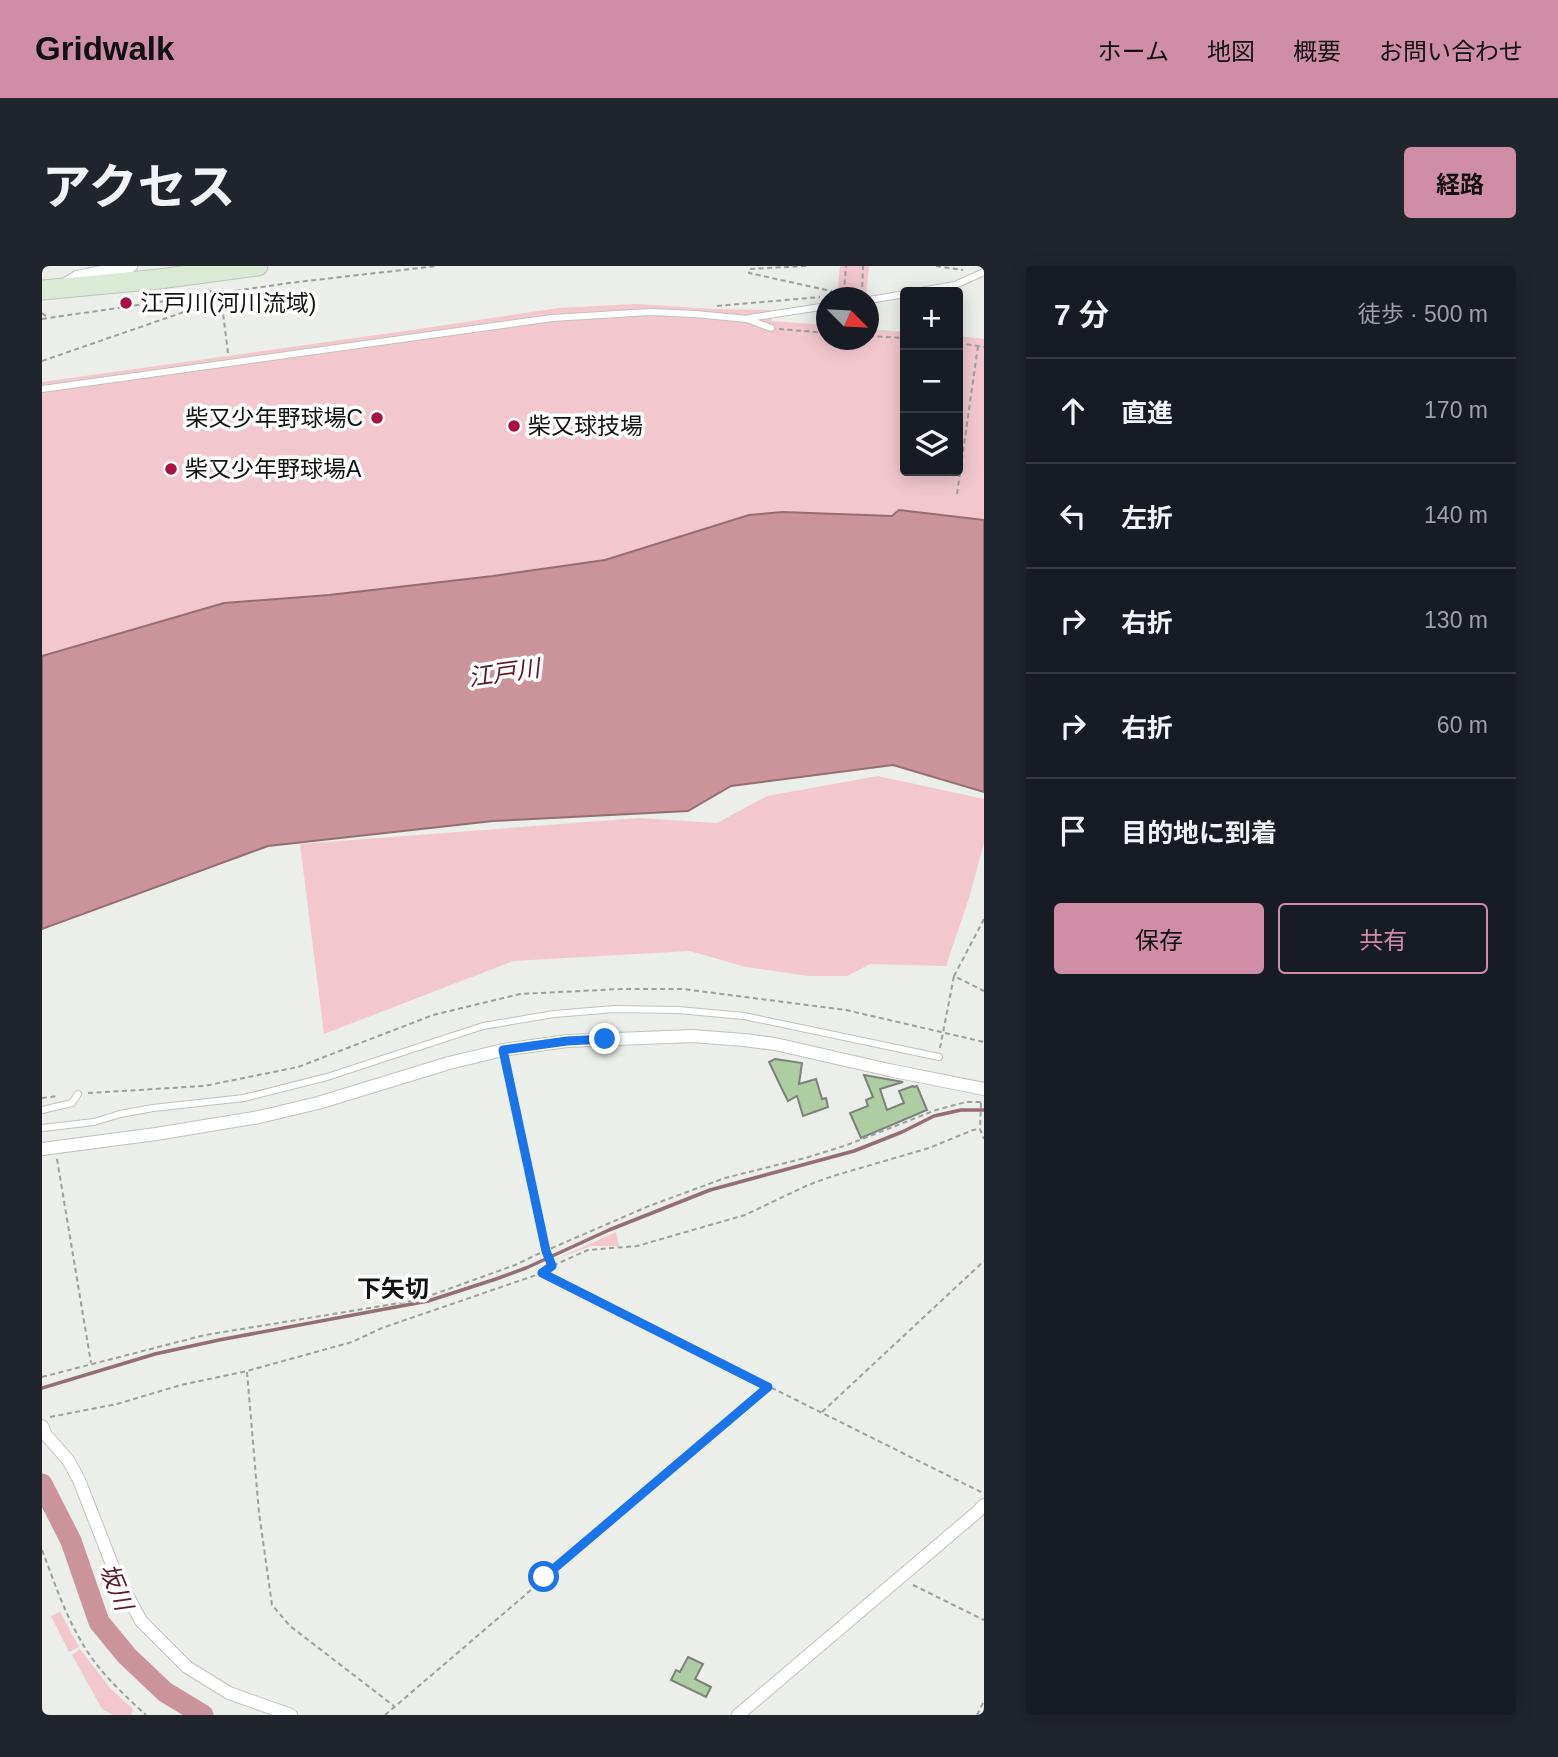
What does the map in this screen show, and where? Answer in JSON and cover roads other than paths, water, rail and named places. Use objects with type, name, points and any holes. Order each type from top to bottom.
[{"type":"main road","points":[[51,289],[258,266]]},
{"type":"street","points":[[51,289],[77,277],[131,266]]},
{"type":"street","points":[[49,1148],[259,1118],[449,1063],[503,1050],[567,1041],[692,1036],[775,1044],[982,1095]]},
{"type":"street","points":[[42,1426],[68,1460],[79,1480],[115,1572],[141,1621],[187,1667],[229,1693],[291,1715]]},
{"type":"street","points":[[738,1715],[984,1505]]},
{"type":"lane","points":[[944,287],[955,285],[981,273]]},
{"type":"lane","points":[[879,298],[900,295]]},
{"type":"lane","points":[[747,319],[816,308]]},
{"type":"lane","points":[[42,389],[552,318],[650,312],[747,319],[771,328]]},
{"type":"lane","points":[[42,1128],[94,1122],[153,1108],[244,1098],[327,1077],[483,1026],[554,1014],[615,1009],[678,1010],[744,1016],[939,1057]]},
{"type":"lane","points":[[42,1110],[72,1103],[78,1094]]},
{"type":"water","name":"江戸川","points":[[899,510],[984,520],[984,792],[893,765],[731,786],[688,811],[493,821],[268,846],[42,929],[42,656],[224,603],[329,595],[605,560],[749,515],[783,512],[892,516]]},
{"type":"waterway","points":[[42,1388],[155,1354],[428,1301],[526,1268],[609,1230],[710,1190],[854,1151],[934,1116],[961,1110],[984,1110]]},
{"type":"waterway","name":"坂川","points":[[42,1484],[71,1541],[99,1622],[127,1656],[165,1692],[203,1715]]},
{"type":"place","name":"江戸川(河川流域)","points":[[126,303]]},
{"type":"place","name":"柴又少年野球場C","points":[[377,418]]},
{"type":"place","name":"柴又球技場","points":[[514,426]]},
{"type":"place","name":"柴又少年野球場A","points":[[171,469]]},
{"type":"district","name":"下矢切","points":[[393,1289]]}]
